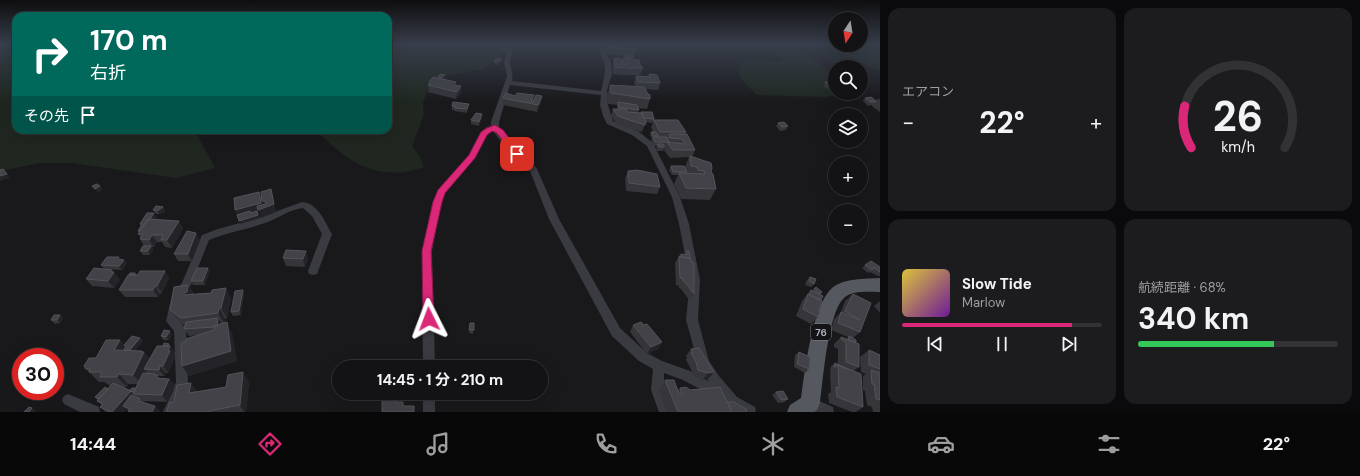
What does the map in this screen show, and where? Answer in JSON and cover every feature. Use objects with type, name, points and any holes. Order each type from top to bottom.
[{"type":"main road","name":"76","points":[[803,408],[824,319],[836,294],[845,289],[880,285]]},
{"type":"street","points":[[507,63],[510,76],[495,122],[495,128],[525,166],[533,170],[554,219],[616,332],[643,357],[659,366],[686,375],[750,412]]},
{"type":"street","points":[[608,63],[609,74],[604,93],[604,106],[610,122],[635,132],[650,145],[676,197],[684,224],[695,280],[692,320],[698,347],[704,363],[715,380],[733,401]]},
{"type":"street","points":[[508,83],[604,93]]},
{"type":"street","points":[[429,360],[426,251],[437,202],[441,192],[472,156],[484,134],[490,129],[495,128]]},
{"type":"street","points":[[170,412],[179,393],[182,382],[180,329],[172,321],[173,311],[177,295],[186,286],[205,238],[225,230],[248,225],[272,217],[301,205],[306,206],[314,212],[327,234],[313,271]]},
{"type":"street","points":[[659,366],[656,382],[660,400],[665,412]]},
{"type":"street","points":[[68,400],[94,412]]},
{"type":"street","points":[[429,400],[429,412]]},
{"type":"street","points":[[803,408],[828,412]]},
{"type":"shaded area","points":[[0,63],[12,63],[12,134],[196,134],[215,168],[176,178],[72,163],[40,163],[0,171]]},
{"type":"shaded area","points":[[392,63],[491,63],[484,69],[431,78],[423,103],[424,115],[412,146],[420,157],[424,167],[407,171],[378,171],[352,160],[339,152],[320,134],[392,134]]},
{"type":"shaded area","points":[[743,63],[818,63],[828,72],[828,97],[757,95],[739,77],[739,67]]},
{"type":"shaded area","points":[[868,63],[880,63],[880,71],[868,65]]},
{"type":"building","points":[[615,63],[627,65],[623,63],[640,63],[643,68],[626,68],[615,67]]},
{"type":"building","points":[[441,74],[445,75],[441,78],[438,76]]},
{"type":"building","points":[[649,74],[657,75],[660,83],[638,82],[636,76],[650,77]]},
{"type":"building","points":[[433,77],[456,82],[454,85],[461,86],[457,92],[428,85]]},
{"type":"building","points":[[610,85],[644,87],[650,95],[650,99],[611,93]]},
{"type":"building","points":[[506,93],[515,96],[517,93],[534,95],[531,101],[533,102],[536,95],[542,96],[538,105],[503,98]]},
{"type":"building","points":[[871,97],[876,101],[870,102],[868,100],[868,98]]},
{"type":"building","points":[[453,102],[469,104],[467,109],[455,108],[455,106],[452,106]]},
{"type":"building","points":[[618,102],[637,105],[639,110],[618,107]]},
{"type":"building","points":[[613,109],[626,109],[627,112],[642,113],[646,122],[645,125],[618,116]]},
{"type":"building","points":[[641,112],[652,112],[654,119],[644,118]]},
{"type":"building","points":[[476,113],[482,114],[479,122],[471,120]]},
{"type":"building","points":[[654,120],[678,120],[686,132],[660,132]]},
{"type":"building","points":[[784,122],[788,126],[782,127],[778,123]]},
{"type":"building","points":[[651,132],[656,132],[659,136],[653,136]]},
{"type":"building","points":[[670,134],[687,134],[695,150],[673,150],[667,142],[685,144],[682,139],[670,138]]},
{"type":"building","points":[[653,137],[667,137],[669,142],[655,142]]},
{"type":"building","points":[[657,144],[663,144],[665,147],[659,147]]},
{"type":"building","points":[[690,156],[711,163],[711,172],[713,174],[716,189],[686,188],[679,173],[705,174],[704,171],[698,170],[697,167],[691,166]]},
{"type":"building","points":[[671,166],[684,166],[687,172],[673,172]]},
{"type":"building","points":[[3,169],[7,174],[0,176],[0,170]]},
{"type":"building","points":[[637,170],[657,174],[660,187],[629,183],[628,171]]},
{"type":"building","points":[[97,184],[100,186],[95,189],[92,186]]},
{"type":"building","points":[[271,189],[274,204],[258,210],[257,206],[266,204],[265,201],[262,201],[261,192]]},
{"type":"building","points":[[259,192],[261,203],[235,210],[234,198]]},
{"type":"building","points":[[156,206],[163,207],[157,211],[153,210]]},
{"type":"building","points":[[250,211],[251,213],[257,211],[258,215],[239,221],[237,215]]},
{"type":"building","points":[[147,213],[154,213],[140,231],[138,231],[142,224],[140,224]]},
{"type":"building","points":[[148,219],[179,221],[167,240],[161,240],[163,235],[152,235],[149,240],[140,239],[143,234],[138,234]]},
{"type":"building","points":[[187,231],[196,233],[188,254],[174,254]]},
{"type":"building","points":[[143,246],[151,246],[148,251],[140,251]]},
{"type":"building","points":[[286,250],[306,251],[303,259],[283,258]]},
{"type":"building","points":[[686,251],[689,251],[690,258],[681,257],[681,254],[687,255]]},
{"type":"building","points":[[679,256],[691,259],[691,262],[694,263],[694,294],[683,279],[680,278]]},
{"type":"building","points":[[107,257],[119,257],[118,259],[124,260],[119,266],[101,265]]},
{"type":"building","points":[[871,261],[880,267],[880,272],[873,267],[874,268],[872,270],[865,265]]},
{"type":"building","points":[[94,268],[112,270],[111,272],[114,272],[108,281],[86,279]]},
{"type":"building","points":[[197,268],[208,268],[203,281],[191,281]]},
{"type":"building","points":[[140,271],[165,271],[157,286],[155,286],[153,290],[119,290],[128,275],[138,275]]},
{"type":"building","points":[[130,273],[135,273],[135,275],[129,275]]},
{"type":"building","points":[[810,277],[816,279],[814,284],[809,281]]},
{"type":"building","points":[[188,285],[187,292],[184,293],[184,295],[211,293],[212,290],[226,288],[221,308],[219,308],[218,313],[181,318],[170,310],[174,287]]},
{"type":"building","points":[[816,287],[822,292],[820,294],[814,289]]},
{"type":"building","points":[[243,290],[239,311],[231,312],[235,291]]},
{"type":"building","points":[[811,290],[823,296],[821,300],[809,295]]},
{"type":"building","points":[[808,294],[822,301],[818,310],[820,311],[818,317],[803,309]]},
{"type":"building","points":[[853,294],[871,303],[860,332],[838,323],[841,312],[860,320],[845,311]]},
{"type":"building","points":[[54,315],[60,315],[57,320],[51,320]]},
{"type":"building","points":[[218,318],[217,326],[214,327],[184,329],[186,322]]},
{"type":"building","points":[[227,322],[231,351],[182,366],[181,343],[186,341],[186,339],[214,330],[214,326]]},
{"type":"building","points":[[641,322],[644,325],[647,324],[662,342],[651,347],[633,325]]},
{"type":"building","points":[[470,323],[474,323],[474,330],[469,330]]},
{"type":"building","points":[[164,330],[170,331],[166,337],[161,336]]},
{"type":"building","points":[[132,336],[140,338],[130,350],[124,350],[126,346],[124,345]]},
{"type":"building","points":[[849,336],[856,340],[856,342],[848,340]]},
{"type":"building","points":[[841,337],[859,344],[859,367],[846,362],[846,342],[842,340]]},
{"type":"building","points":[[106,340],[120,340],[114,350],[144,352],[133,375],[119,374],[117,377],[100,377],[102,372],[89,372],[90,369],[86,369],[84,366],[89,358],[96,358]]},
{"type":"building","points":[[164,343],[169,344],[168,346],[163,346]]},
{"type":"building","points":[[157,346],[170,346],[168,351],[170,351],[163,366],[160,366],[159,370],[144,369]]},
{"type":"building","points":[[699,348],[714,372],[708,373],[698,370],[691,353],[693,353],[691,349]]},
{"type":"building","points":[[869,350],[880,355],[880,369],[869,365]]},
{"type":"building","points":[[799,352],[810,357],[809,369],[797,364]]},
{"type":"building","points":[[835,363],[846,369],[838,365],[834,367]]},
{"type":"building","points":[[838,365],[861,374],[863,407],[837,397],[836,387],[839,388]]},
{"type":"building","points":[[871,370],[880,373],[880,400],[876,399],[874,384],[872,384]]},
{"type":"building","points":[[243,372],[240,405],[208,412],[167,412],[169,403],[174,402],[177,385],[191,383],[189,393],[226,387],[228,375]]},
{"type":"building","points":[[143,373],[158,375],[156,378],[169,379],[162,395],[133,394]]},
{"type":"building","points":[[665,380],[674,380],[679,394],[682,394],[680,388],[686,387],[690,390],[720,387],[732,412],[678,412]]},
{"type":"building","points":[[113,383],[131,391],[112,412],[110,412],[100,407],[103,404],[97,401]]},
{"type":"building","points":[[105,387],[108,389],[98,399],[95,397]]},
{"type":"building","points":[[135,388],[134,392],[130,390]]},
{"type":"building","points":[[783,391],[788,399],[781,400],[776,392]]},
{"type":"building","points":[[131,395],[140,399],[138,401],[155,406],[152,412],[128,412],[130,409],[123,406]]},
{"type":"building","points":[[382,400],[396,400],[396,402],[403,402],[403,406],[414,406],[414,412],[382,412]]},
{"type":"building","points":[[727,402],[734,402],[746,409],[747,412],[732,412]]},
{"type":"building","points":[[29,407],[32,408],[29,412],[24,412]]},
{"type":"route","points":[[429,319],[426,251],[437,202],[441,192],[472,156],[484,134],[490,129],[495,128],[500,132],[517,154]]}]
